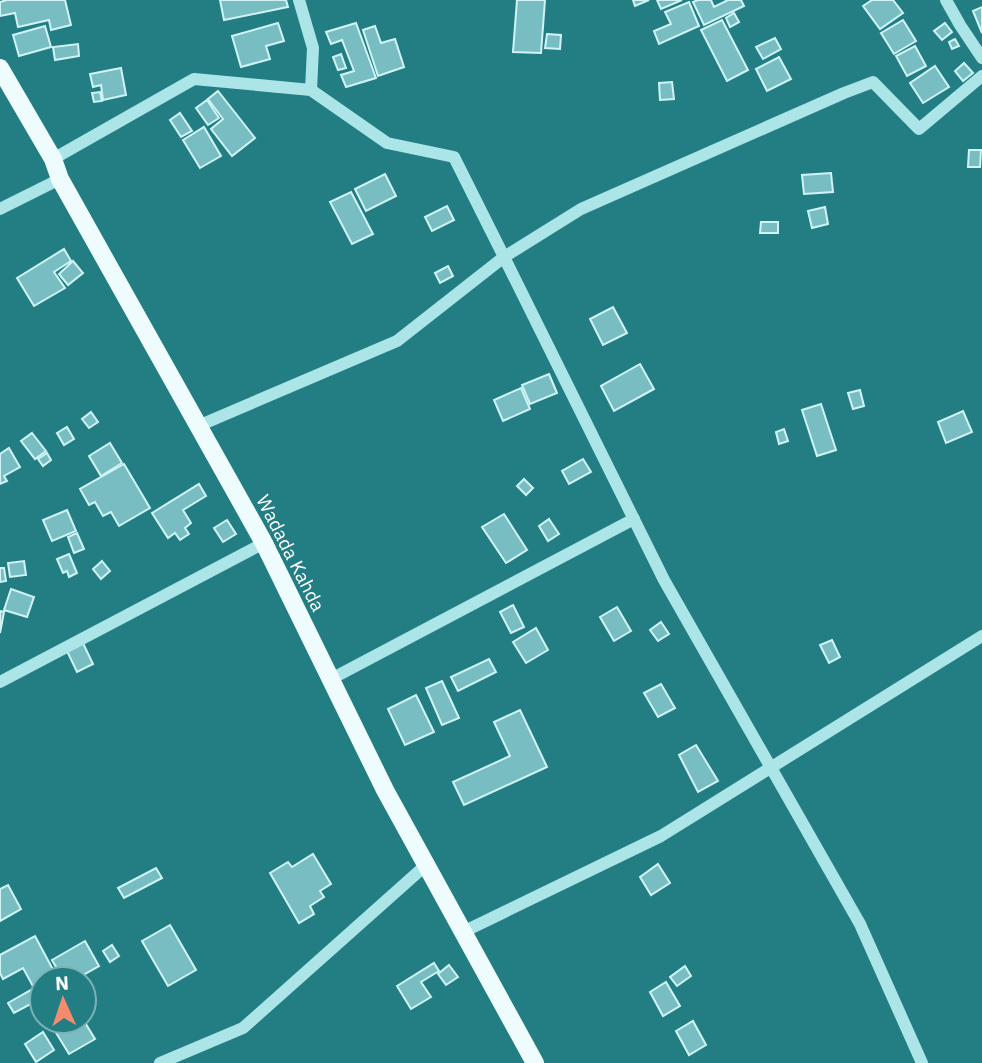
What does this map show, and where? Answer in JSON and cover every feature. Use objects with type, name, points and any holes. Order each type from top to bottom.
[{"type":"main road","name":"Wadada Kahda","points":[[0,68],[54,159],[60,179],[264,543],[385,790],[535,1063]]},
{"type":"street","points":[[299,0],[313,48],[312,90]]},
{"type":"street","points":[[946,0],[982,58]]},
{"type":"street","points":[[198,426],[397,341],[504,257],[581,209],[873,82],[919,129],[982,76]]},
{"type":"street","points":[[54,159],[194,79],[312,90],[387,143],[454,157],[664,580],[860,923],[922,1063]]},
{"type":"street","points":[[0,209],[60,179]]},
{"type":"street","points":[[331,679],[634,519]]},
{"type":"street","points":[[0,682],[264,543]]},
{"type":"street","points":[[463,932],[662,836],[982,636]]},
{"type":"street","points":[[160,1063],[243,1028],[426,865]]},
{"type":"building","points":[[65,0],[71,25],[51,30],[49,20],[18,27],[15,13],[0,16],[0,2]]},
{"type":"building","points":[[220,0],[286,0],[288,7],[224,20]]},
{"type":"building","points":[[517,0],[545,0],[541,53],[513,52]]},
{"type":"building","points":[[633,0],[649,0],[635,6]]},
{"type":"building","points":[[657,0],[682,0],[661,9]]},
{"type":"building","points":[[711,0],[714,7],[728,0],[741,0],[744,6],[704,25],[693,2]]},
{"type":"building","points":[[872,0],[893,0],[903,13],[880,29],[863,6]]},
{"type":"building","points":[[689,2],[699,26],[659,44],[654,31],[671,24],[665,12]]},
{"type":"building","points":[[982,7],[982,33],[973,11]]},
{"type":"building","points":[[734,13],[739,22],[730,27],[726,18]]},
{"type":"building","points":[[722,20],[748,70],[727,81],[701,30]]},
{"type":"building","points":[[903,20],[916,41],[894,54],[881,33]]},
{"type":"building","points":[[278,23],[284,41],[266,46],[270,59],[241,67],[232,36]]},
{"type":"building","points":[[356,23],[376,78],[346,87],[341,75],[354,71],[342,40],[331,44],[326,32]]},
{"type":"building","points":[[945,23],[952,32],[942,40],[934,31]]},
{"type":"building","points":[[45,26],[51,47],[19,56],[13,35]]},
{"type":"building","points":[[375,26],[381,43],[395,39],[404,67],[378,76],[363,30]]},
{"type":"building","points":[[547,34],[561,35],[560,49],[545,48]]},
{"type":"building","points":[[775,38],[781,49],[763,59],[756,47]]},
{"type":"building","points":[[955,39],[959,46],[952,49],[949,42]]},
{"type":"building","points":[[78,44],[79,56],[55,60],[53,47]]},
{"type":"building","points":[[915,46],[926,66],[907,76],[896,56]]},
{"type":"building","points":[[341,54],[346,68],[338,70],[333,57]]},
{"type":"building","points":[[779,57],[791,79],[767,91],[756,69]]},
{"type":"building","points":[[964,63],[973,73],[963,81],[955,71]]},
{"type":"building","points":[[935,66],[949,87],[923,103],[910,83]]},
{"type":"building","points":[[121,68],[126,95],[103,100],[101,85],[93,87],[90,74]]},
{"type":"building","points":[[672,82],[674,99],[660,100],[659,83]]},
{"type":"building","points":[[218,91],[255,138],[232,156],[211,129],[223,119],[208,99]]},
{"type":"building","points":[[100,92],[102,101],[94,102],[92,93]]},
{"type":"building","points":[[207,100],[219,118],[208,125],[196,108]]},
{"type":"building","points":[[180,113],[192,131],[181,137],[170,120]]},
{"type":"building","points":[[204,127],[221,156],[200,168],[183,140]]},
{"type":"building","points":[[969,150],[981,150],[980,167],[968,167]]},
{"type":"building","points":[[831,173],[833,192],[804,194],[802,175]]},
{"type":"building","points":[[385,174],[396,196],[366,211],[355,189]]},
{"type":"building","points":[[351,192],[373,234],[352,244],[330,202]]},
{"type":"building","points":[[447,206],[454,220],[432,231],[425,217]]},
{"type":"building","points":[[825,207],[828,224],[812,228],[808,211]]},
{"type":"building","points":[[761,222],[778,222],[778,233],[760,233]]},
{"type":"building","points":[[64,249],[71,261],[54,272],[65,288],[34,306],[17,278]]},
{"type":"building","points":[[73,261],[83,273],[68,285],[59,274]]},
{"type":"building","points":[[448,266],[453,276],[440,283],[435,273]]},
{"type":"building","points":[[613,307],[627,333],[603,345],[590,319]]},
{"type":"building","points":[[640,364],[654,389],[614,411],[601,386]]},
{"type":"building","points":[[549,374],[557,393],[530,404],[522,385]]},
{"type":"building","points":[[521,388],[530,409],[503,421],[494,400]]},
{"type":"building","points":[[860,390],[864,406],[853,409],[848,393]]},
{"type":"building","points":[[821,404],[836,450],[817,456],[802,410]]},
{"type":"building","points":[[963,411],[972,432],[946,443],[938,422]]},
{"type":"building","points":[[91,412],[98,422],[89,428],[82,419]]},
{"type":"building","points":[[67,427],[74,439],[64,445],[57,433]]},
{"type":"building","points":[[784,429],[788,441],[779,444],[776,432]]},
{"type":"building","points":[[32,433],[46,451],[35,459],[21,441]]},
{"type":"building","points":[[110,443],[122,463],[101,476],[89,456]]},
{"type":"building","points":[[9,448],[20,467],[4,476],[7,481],[0,484],[0,454]]},
{"type":"building","points":[[47,453],[51,460],[43,466],[38,459]]},
{"type":"building","points":[[583,459],[591,472],[569,484],[562,471]]},
{"type":"building","points":[[124,464],[150,508],[119,526],[111,512],[103,516],[95,502],[89,505],[80,489]]},
{"type":"building","points":[[524,479],[533,488],[526,495],[517,486]]},
{"type":"building","points":[[199,484],[206,496],[183,510],[191,523],[185,528],[189,534],[180,540],[175,533],[168,538],[152,513]]},
{"type":"building","points":[[67,510],[76,531],[52,541],[43,520]]},
{"type":"building","points":[[504,514],[527,550],[506,563],[482,527]]},
{"type":"building","points":[[549,519],[559,534],[548,541],[539,526]]},
{"type":"building","points":[[227,520],[236,534],[223,542],[214,528]]},
{"type":"building","points":[[77,533],[84,549],[74,553],[68,537]]},
{"type":"building","points":[[69,554],[77,573],[69,577],[67,571],[63,573],[57,559]]},
{"type":"building","points":[[24,561],[26,575],[10,577],[8,563]]},
{"type":"building","points":[[102,561],[110,571],[101,579],[93,569]]},
{"type":"building","points":[[0,568],[4,568],[6,581],[0,582]]},
{"type":"building","points":[[11,589],[34,597],[27,617],[4,610]]},
{"type":"building","points":[[513,605],[524,627],[511,633],[500,612]]},
{"type":"building","points":[[617,607],[631,631],[614,641],[600,617]]},
{"type":"building","points":[[0,611],[4,612],[0,633]]},
{"type":"building","points":[[661,622],[669,634],[658,641],[650,630]]},
{"type":"building","points":[[536,628],[548,650],[526,663],[513,642]]},
{"type":"building","points":[[832,640],[840,657],[829,663],[820,645]]},
{"type":"building","points":[[82,641],[93,664],[77,672],[66,649]]},
{"type":"building","points":[[489,659],[496,672],[458,691],[451,677]]},
{"type":"building","points":[[442,681],[459,718],[442,725],[426,688]]},
{"type":"building","points":[[661,684],[675,708],[658,717],[644,693]]},
{"type":"building","points":[[416,695],[434,732],[405,745],[388,709]]},
{"type":"building","points":[[520,710],[547,767],[464,805],[453,782],[510,756],[494,722]]},
{"type":"building","points":[[696,745],[718,781],[698,792],[679,755]]},
{"type":"building","points":[[313,854],[331,884],[320,891],[324,897],[310,906],[314,914],[299,923],[270,873],[288,862],[292,867]]},
{"type":"building","points":[[658,864],[670,883],[651,895],[640,877]]},
{"type":"building","points":[[156,868],[162,878],[124,898],[118,888]]},
{"type":"building","points":[[8,885],[21,909],[0,921],[0,889]]},
{"type":"building","points":[[170,925],[196,970],[168,986],[142,941]]},
{"type":"building","points":[[35,936],[51,965],[28,965],[28,977],[23,968],[3,979],[0,973],[0,955]]},
{"type":"building","points":[[85,941],[99,966],[55,965],[52,960]]},
{"type":"building","points":[[112,945],[119,956],[110,962],[103,951]]},
{"type":"building","points":[[434,963],[439,971],[421,982],[431,997],[411,1009],[397,986]]},
{"type":"building","points":[[449,965],[458,977],[446,985],[438,974]]},
{"type":"building","points":[[685,966],[691,976],[677,986],[670,977]]},
{"type":"building","points":[[666,982],[680,1006],[663,1016],[650,992]]},
{"type":"building","points":[[28,991],[28,1006],[14,1013],[8,1003]]},
{"type":"building","points":[[693,1021],[706,1045],[689,1055],[676,1031]]},
{"type":"building","points":[[38,1035],[45,1035],[54,1050],[36,1062],[25,1044]]},
{"type":"building","points":[[57,1035],[93,1035],[95,1039],[69,1054]]}]
